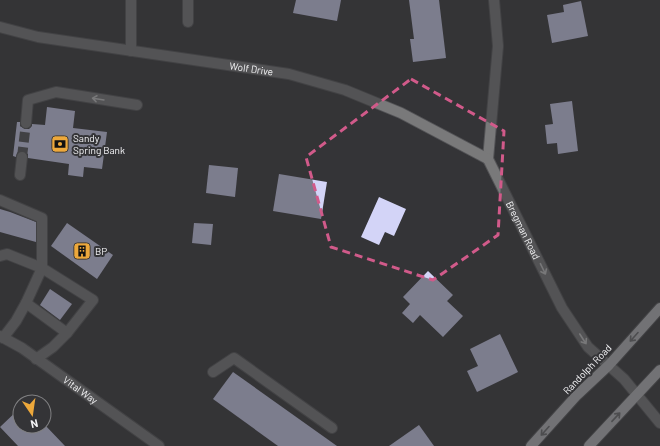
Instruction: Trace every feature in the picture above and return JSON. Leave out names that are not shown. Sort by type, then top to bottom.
[{"type":"main road","name":"Randolph Road","points":[[532,446],[577,395],[609,365],[660,308]]},
{"type":"main road","points":[[589,446],[660,370]]},
{"type":"street","points":[[131,0],[131,51]]},
{"type":"street","points":[[188,0],[188,22]]},
{"type":"street","points":[[488,159],[498,46],[494,0]]},
{"type":"street","name":"Wolf Drive","points":[[0,28],[38,37],[289,74],[345,90],[401,113],[488,159]]},
{"type":"street","points":[[26,123],[28,100],[56,92],[137,106]]},
{"type":"street","points":[[20,175],[22,158]]},
{"type":"street","name":"Bregman Road","points":[[488,159],[562,308],[588,348],[624,379],[660,423]]},
{"type":"street","points":[[0,200],[42,218],[42,268],[26,304],[16,321],[2,337]]},
{"type":"street","points":[[0,256],[7,254],[42,268],[93,300],[67,334],[53,347],[36,358]]},
{"type":"street","points":[[26,304],[67,334]]},
{"type":"street","name":"Vital Way","points":[[2,337],[22,348],[159,446]]},
{"type":"street","points":[[213,372],[234,358],[332,428]]},
{"type":"highlighted area","points":[[411,79],[504,131],[498,235],[433,280],[331,247],[306,157]]},
{"type":"building","points":[[296,0],[341,0],[337,21],[293,13]]},
{"type":"building","points":[[409,0],[439,0],[446,58],[413,62],[410,39],[414,39]]},
{"type":"building","points":[[581,1],[588,36],[552,43],[547,15],[564,12],[563,5]]},
{"type":"building","points":[[572,101],[578,151],[558,154],[557,143],[547,144],[545,125],[553,124],[550,104]]},
{"type":"building","name":"Sandy Spring Bank","points":[[47,107],[75,111],[73,128],[107,132],[102,169],[84,167],[83,177],[68,175],[69,164],[28,158],[28,154],[23,151],[19,151],[16,157],[13,156],[17,122],[20,122],[20,126],[25,129],[29,129],[32,124],[45,125]]},
{"type":"building","points":[[209,165],[238,168],[235,197],[206,193]]},
{"type":"building","points":[[279,174],[327,182],[321,219],[273,211]]},
{"type":"building","points":[[379,197],[406,209],[394,236],[385,232],[379,245],[361,237]]},
{"type":"building","points":[[0,209],[36,222],[36,242],[0,232]]},
{"type":"building","name":"BP","points":[[67,223],[113,255],[97,279],[51,246]]},
{"type":"building","points":[[194,223],[213,224],[211,245],[192,243]]},
{"type":"building","points":[[428,271],[453,295],[447,301],[463,316],[443,337],[420,315],[413,323],[402,313],[410,304],[403,297]]},
{"type":"building","points":[[50,289],[72,304],[60,320],[40,305]]},
{"type":"building","points":[[500,334],[518,372],[477,392],[467,371],[478,366],[470,349]]},
{"type":"building","points":[[233,372],[337,446],[278,446],[213,399]]},
{"type":"building","points":[[12,416],[12,434],[52,434],[52,432],[65,446],[18,446],[0,427]]},
{"type":"building","points":[[419,425],[434,446],[389,446]]},
{"type":"tunnel","points":[[22,157],[26,123]]},
{"type":"place","name":"Sandy Spring Bank","points":[[60,144]]},
{"type":"place","name":"BP","points":[[82,251]]}]
